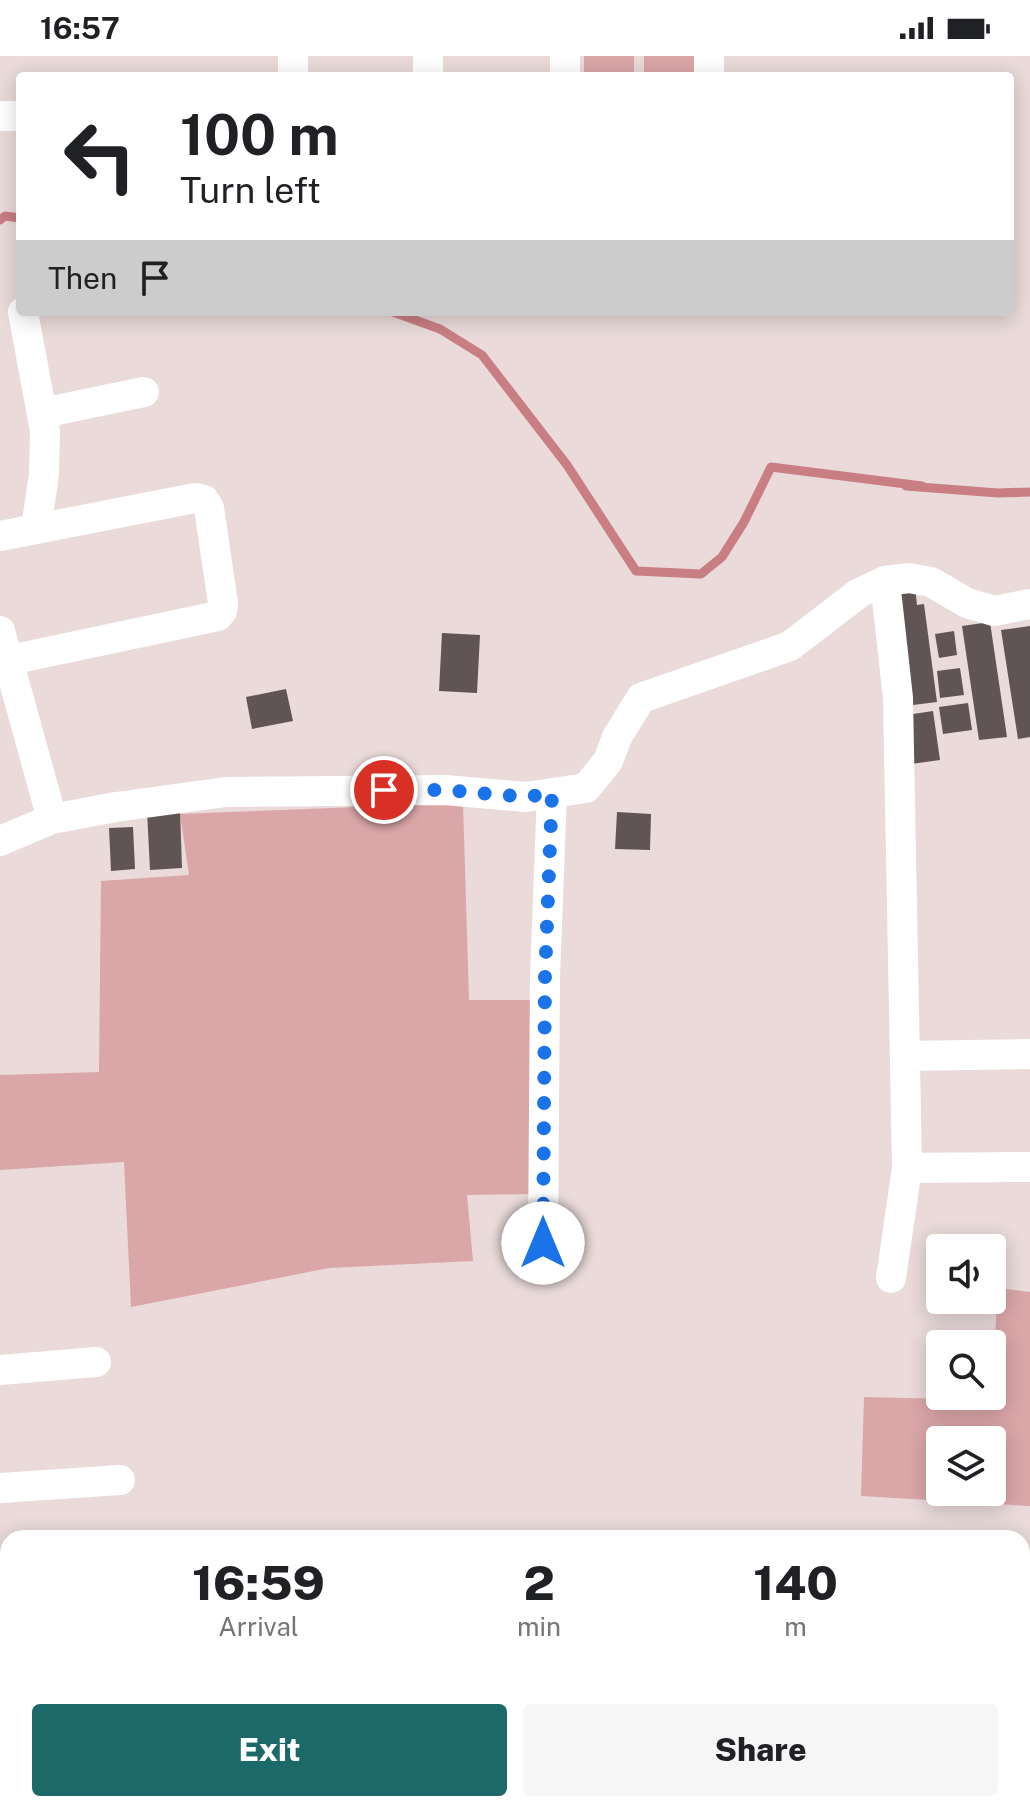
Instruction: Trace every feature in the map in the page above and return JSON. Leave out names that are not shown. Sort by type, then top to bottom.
[{"type":"street","points":[[24,316],[45,431],[44,474],[36,529]]},
{"type":"street","points":[[42,413],[144,392]]},
{"type":"street","points":[[0,536],[195,498],[204,500],[209,508],[222,611],[218,616],[4,661]]},
{"type":"street","points":[[0,841],[52,819],[226,792],[445,790],[526,797],[586,788],[608,761],[617,737],[641,698],[790,646],[859,593],[885,581],[909,578],[931,582],[967,603],[994,611],[1030,604]]},
{"type":"street","points":[[885,581],[898,698],[907,1168],[891,1278]]},
{"type":"street","points":[[0,631],[4,661],[52,819]]},
{"type":"street","points":[[543,1243],[545,977],[552,793]]},
{"type":"street","points":[[905,1056],[1030,1054]]},
{"type":"street","points":[[907,1168],[1030,1167]]},
{"type":"street","points":[[0,1370],[96,1362]]},
{"type":"street","points":[[0,1488],[120,1480]]},
{"type":"shaded area","points":[[584,56],[634,56],[634,72],[584,72]]},
{"type":"shaded area","points":[[644,56],[695,56],[695,72],[644,72]]},
{"type":"shaded area","points":[[463,803],[469,1000],[533,1000],[534,1194],[467,1195],[473,1261],[329,1268],[131,1307],[124,1162],[0,1170],[0,1075],[99,1072],[101,881],[189,875],[180,814]]},
{"type":"shaded area","points":[[1006,1289],[1030,1292],[1030,1506],[1006,1505],[1006,1426],[926,1426],[926,1500],[861,1496],[864,1397],[926,1398],[926,1410],[1006,1410],[1006,1330],[995,1330],[996,1314],[1006,1314]]},
{"type":"building","points":[[915,587],[917,605],[924,604],[937,702],[905,706],[889,590]]},
{"type":"building","points":[[990,622],[1007,737],[979,740],[962,626]]},
{"type":"building","points":[[1030,626],[1030,737],[1018,739],[1001,630]]},
{"type":"building","points":[[954,631],[957,655],[939,658],[935,634]]},
{"type":"building","points":[[442,633],[480,635],[477,693],[439,691]]},
{"type":"building","points":[[960,668],[964,695],[940,698],[937,671]]},
{"type":"building","points":[[286,689],[293,721],[252,729],[246,697]]},
{"type":"building","points":[[968,703],[972,730],[943,734],[939,707]]},
{"type":"building","points":[[933,711],[940,760],[911,764],[900,716]]},
{"type":"building","points":[[180,809],[182,868],[150,870],[147,811]]},
{"type":"building","points":[[617,812],[651,814],[650,850],[615,849]]},
{"type":"building","points":[[133,827],[135,869],[111,871],[109,828]]},
{"type":"waterway","points":[[0,220],[5,216],[16,217]]},
{"type":"waterway","points":[[404,316],[440,329],[482,355],[567,465],[636,571],[701,574],[722,557],[744,522],[771,467],[922,486],[906,486],[998,493],[1030,492]]},
{"type":"route","points":[[384,790],[445,790],[526,797],[552,793],[545,977],[543,1243]]}]
